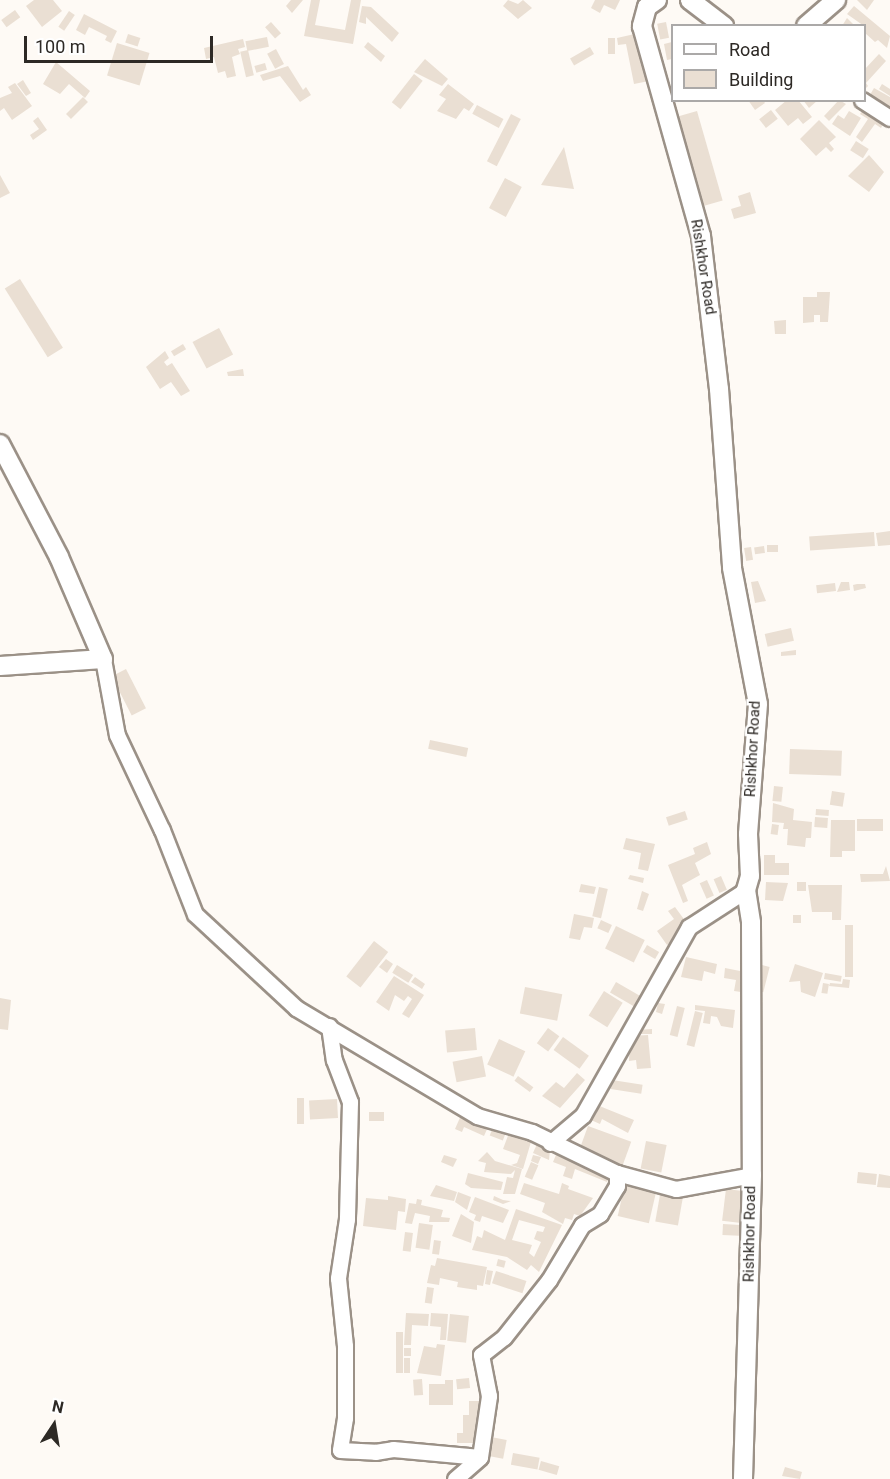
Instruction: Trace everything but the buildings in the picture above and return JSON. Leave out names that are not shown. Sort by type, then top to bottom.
[{"type":"street","name":"Rishkhor Road","points":[[657,0],[646,7],[642,26],[701,236],[719,389],[732,568],[758,704],[748,834],[750,876],[746,890],[751,923],[752,1175],[744,1479]]},
{"type":"street","points":[[690,0],[721,24]]},
{"type":"street","points":[[808,24],[836,0]]},
{"type":"street","points":[[865,102],[890,118]]},
{"type":"street","points":[[0,444],[59,557],[103,659],[117,735],[162,830],[195,914],[296,1008],[467,1111],[532,1132],[550,1143],[617,1173],[676,1189],[752,1175]]},
{"type":"street","points":[[0,666],[103,659]]},
{"type":"street","points":[[550,1143],[583,1115],[689,927],[746,890]]},
{"type":"street","points":[[329,1026],[334,1060],[350,1102],[347,1219],[338,1278],[345,1346],[345,1418],[340,1449],[375,1452],[393,1449],[480,1457]]},
{"type":"street","points":[[455,1479],[480,1457],[489,1396],[481,1355],[504,1337],[549,1280],[582,1225],[600,1214],[617,1186],[617,1173]]}]
